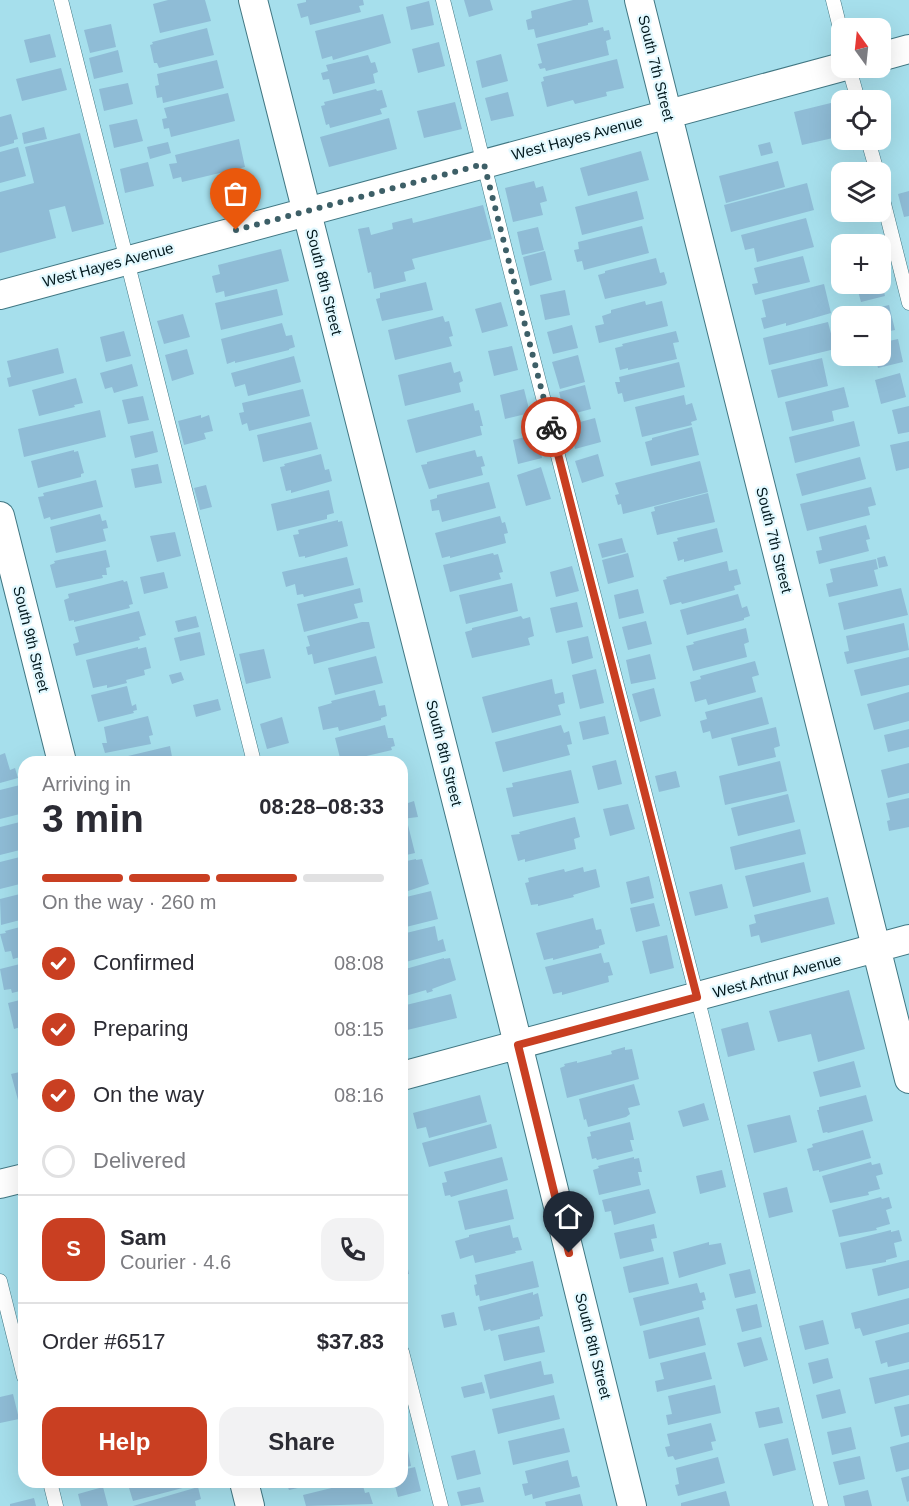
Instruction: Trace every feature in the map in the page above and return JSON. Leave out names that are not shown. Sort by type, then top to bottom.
[{"type":"street","name":"South 8th Street","points":[[253,0],[518,1045],[632,1506]]},
{"type":"street","name":"South 7th Street","points":[[639,0],[909,1079]]},
{"type":"street","points":[[891,54],[909,49]]},
{"type":"street","name":"West Hayes Avenue","points":[[0,295],[831,70]]},
{"type":"street","name":"South 9th Street","points":[[0,516],[60,756]]},
{"type":"street","name":"West Arthur Avenue","points":[[408,1074],[909,939]]},
{"type":"street","points":[[0,1184],[18,1180]]},
{"type":"street","points":[[246,1488],[250,1506]]},
{"type":"lane","points":[[61,0],[252,756]]},
{"type":"lane","points":[[443,0],[697,997],[821,1506]]},
{"type":"lane","points":[[832,0],[837,18]]},
{"type":"lane","points":[[889,222],[909,303]]},
{"type":"lane","points":[[0,1281],[18,1353]]},
{"type":"lane","points":[[408,1376],[441,1506]]},
{"type":"lane","points":[[52,1488],[56,1506]]},
{"type":"building","points":[[168,0],[205,0],[211,21],[160,33],[153,4]]},
{"type":"building","points":[[306,0],[363,0],[364,5],[359,6],[361,12],[310,25],[308,16],[301,18],[297,4],[306,2]]},
{"type":"building","points":[[464,0],[490,0],[493,10],[469,17]]},
{"type":"building","points":[[573,0],[588,0],[593,22],[536,38],[534,29],[528,30],[526,20],[532,18],[531,11]]},
{"type":"building","points":[[429,1],[434,25],[411,30],[406,7]]},
{"type":"building","points":[[383,14],[391,43],[333,60],[332,56],[322,59],[315,31]]},
{"type":"building","points":[[111,24],[116,47],[90,53],[84,30]]},
{"type":"building","points":[[603,27],[604,31],[609,30],[611,39],[606,41],[609,55],[546,71],[545,68],[540,69],[538,64],[542,63],[537,44]]},
{"type":"building","points":[[207,28],[214,55],[159,68],[157,63],[154,63],[150,45],[153,44],[152,42]]},
{"type":"building","points":[[50,34],[56,57],[30,63],[24,40]]},
{"type":"building","points":[[439,42],[445,66],[418,73],[412,49]]},
{"type":"building","points":[[118,50],[123,72],[94,79],[89,58]]},
{"type":"building","points":[[501,54],[508,81],[482,88],[476,61]]},
{"type":"building","points":[[368,55],[371,63],[375,62],[378,72],[373,74],[375,83],[333,94],[329,79],[323,80],[321,73],[328,71],[326,65]]},
{"type":"building","points":[[617,59],[624,88],[606,92],[607,96],[575,104],[573,100],[547,107],[541,82],[544,81],[543,77]]},
{"type":"building","points":[[217,60],[224,88],[163,103],[162,97],[157,98],[155,86],[159,85],[157,74]]},
{"type":"building","points":[[61,68],[67,90],[22,101],[16,79]]},
{"type":"building","points":[[128,83],[133,104],[104,111],[99,89]]},
{"type":"building","points":[[376,89],[377,91],[382,90],[387,107],[380,109],[382,114],[330,128],[329,124],[326,125],[321,106],[325,105],[324,102]]},
{"type":"building","points":[[508,92],[514,116],[491,121],[485,98]]},
{"type":"building","points":[[228,93],[235,121],[171,137],[169,128],[164,129],[162,119],[167,118],[164,108]]},
{"type":"building","points":[[455,102],[462,129],[424,138],[417,111]]},
{"type":"building","points":[[831,103],[831,138],[802,145],[794,112]]},
{"type":"building","points":[[11,114],[18,139],[14,140],[14,143],[0,147],[0,117]]},
{"type":"building","points":[[389,118],[397,149],[329,167],[320,137]]},
{"type":"building","points":[[137,119],[143,141],[114,148],[109,125]]},
{"type":"building","points":[[44,127],[47,139],[24,144],[22,133]]},
{"type":"building","points":[[80,133],[104,224],[72,232],[65,206],[49,210],[56,238],[0,253],[0,192],[34,183],[25,147]]},
{"type":"building","points":[[239,139],[245,167],[182,182],[181,177],[173,179],[169,164],[177,163],[175,155]]},
{"type":"building","points":[[168,142],[171,153],[150,159],[147,147]]},
{"type":"building","points":[[770,142],[773,153],[761,156],[758,145]]},
{"type":"building","points":[[18,147],[26,176],[0,183],[0,152]]},
{"type":"building","points":[[641,151],[649,180],[588,196],[580,168]]},
{"type":"building","points":[[778,161],[785,187],[726,203],[719,176]]},
{"type":"building","points":[[148,162],[154,186],[125,193],[120,169]]},
{"type":"building","points":[[534,181],[536,188],[543,186],[547,201],[540,203],[543,215],[513,222],[505,188]]},
{"type":"building","points":[[807,183],[814,210],[731,232],[724,205]]},
{"type":"building","points":[[637,191],[644,219],[582,235],[575,207]]},
{"type":"building","points":[[909,191],[909,216],[904,217],[898,194]]},
{"type":"building","points":[[483,205],[492,239],[412,259],[415,269],[404,272],[406,281],[374,289],[358,229],[369,227],[371,235],[393,229],[392,223],[412,218],[413,223]]},
{"type":"building","points":[[806,218],[814,247],[757,262],[754,248],[745,250],[741,235]]},
{"type":"building","points":[[642,226],[649,253],[584,270],[582,261],[577,262],[574,250],[579,249],[578,242]]},
{"type":"building","points":[[538,227],[544,250],[522,255],[517,232]]},
{"type":"building","points":[[281,249],[289,281],[225,297],[224,291],[216,293],[212,276],[220,274],[218,265]]},
{"type":"building","points":[[545,251],[552,280],[530,286],[523,257]]},
{"type":"building","points":[[803,256],[810,282],[755,295],[752,284],[758,283],[754,268]]},
{"type":"building","points":[[656,258],[660,273],[664,272],[667,283],[665,285],[605,299],[598,275],[605,271]]},
{"type":"building","points":[[426,282],[433,310],[382,321],[376,299],[380,298],[380,293]]},
{"type":"building","points":[[824,284],[831,313],[786,326],[786,323],[764,329],[761,318],[766,317],[762,300]]},
{"type":"building","points":[[277,289],[283,315],[221,330],[215,303]]},
{"type":"building","points":[[565,290],[570,315],[545,320],[540,295]]},
{"type":"building","points":[[859,294],[884,294],[885,296],[861,302]]},
{"type":"building","points":[[645,301],[646,305],[662,301],[668,326],[599,343],[595,326],[604,324],[602,316],[611,313],[611,310]]},
{"type":"building","points":[[501,302],[508,326],[482,333],[475,309]]},
{"type":"building","points":[[891,313],[895,330],[891,331]]},
{"type":"building","points":[[183,314],[190,337],[164,344],[157,321]]},
{"type":"building","points":[[443,316],[445,322],[449,321],[453,336],[449,337],[452,346],[395,360],[388,330]]},
{"type":"building","points":[[828,322],[831,350],[769,365],[763,338]]},
{"type":"building","points":[[282,323],[286,336],[292,335],[295,347],[227,364],[221,339]]},
{"type":"building","points":[[572,325],[578,348],[553,354],[547,332]]},
{"type":"building","points":[[124,331],[131,356],[106,362],[100,337]]},
{"type":"building","points":[[676,331],[679,342],[673,343],[677,359],[620,370],[615,348],[623,346],[622,344]]},
{"type":"building","points":[[898,339],[903,362],[891,365],[891,341]]},
{"type":"building","points":[[512,346],[518,370],[494,376],[488,351]]},
{"type":"building","points":[[58,348],[64,373],[9,387],[7,378],[11,377],[7,361]]},
{"type":"building","points":[[187,349],[194,374],[172,381],[165,355]]},
{"type":"building","points":[[578,355],[585,382],[560,389],[552,362]]},
{"type":"building","points":[[294,356],[301,382],[248,396],[245,384],[235,387],[231,373]]},
{"type":"building","points":[[822,358],[828,386],[778,398],[771,370]]},
{"type":"building","points":[[451,362],[454,373],[460,371],[463,381],[459,383],[461,392],[405,406],[398,375]]},
{"type":"building","points":[[679,362],[685,387],[624,402],[622,393],[618,394],[615,382],[620,382],[619,377]]},
{"type":"building","points":[[132,364],[138,386],[114,393],[112,387],[105,389],[100,373]]},
{"type":"building","points":[[900,373],[906,397],[881,404],[875,380]]},
{"type":"building","points":[[76,378],[83,403],[39,416],[32,390]]},
{"type":"building","points":[[585,385],[591,409],[565,416],[559,392]]},
{"type":"building","points":[[844,387],[849,407],[832,411],[834,421],[792,431],[785,402]]},
{"type":"building","points":[[303,389],[310,416],[249,431],[247,423],[242,425],[239,413],[244,412],[242,403]]},
{"type":"building","points":[[524,389],[530,413],[505,419],[500,395]]},
{"type":"building","points":[[684,395],[686,405],[692,403],[697,420],[691,422],[692,425],[642,437],[635,407]]},
{"type":"building","points":[[143,396],[149,420],[128,424],[122,400]]},
{"type":"building","points":[[473,403],[475,411],[479,410],[483,426],[480,426],[482,435],[416,453],[407,420]]},
{"type":"building","points":[[909,406],[909,432],[898,434],[892,410]]},
{"type":"building","points":[[100,410],[106,437],[24,457],[18,429]]},
{"type":"building","points":[[201,415],[201,418],[209,415],[213,431],[204,433],[206,439],[184,445],[178,421]]},
{"type":"building","points":[[595,418],[601,442],[575,449],[569,425]]},
{"type":"building","points":[[854,421],[860,446],[795,463],[789,437]]},
{"type":"building","points":[[311,422],[318,449],[263,462],[257,435]]},
{"type":"building","points":[[692,427],[699,455],[651,466],[645,442]]},
{"type":"building","points":[[153,431],[158,452],[135,458],[130,436]]},
{"type":"building","points":[[537,434],[542,458],[518,464],[513,440]]},
{"type":"building","points":[[909,441],[909,468],[896,471],[890,445]]},
{"type":"building","points":[[74,450],[74,452],[78,451],[84,473],[81,477],[38,488],[31,461]]},
{"type":"building","points":[[475,450],[477,457],[482,456],[485,466],[481,467],[483,475],[429,489],[421,465]]},
{"type":"building","points":[[321,454],[325,470],[329,469],[332,481],[291,493],[291,490],[286,491],[280,467]]},
{"type":"building","points":[[598,454],[604,476],[582,483],[575,461]]},
{"type":"building","points":[[860,457],[866,479],[802,496],[796,474]]},
{"type":"building","points":[[700,461],[708,492],[623,514],[621,504],[618,505],[615,495],[619,494],[615,483]]},
{"type":"building","points":[[158,464],[162,483],[135,488],[131,469]]},
{"type":"building","points":[[541,467],[551,499],[526,506],[517,475]]},
{"type":"building","points":[[96,480],[103,507],[51,520],[50,517],[44,519],[38,497],[44,496],[43,493]]},
{"type":"building","points":[[489,482],[496,508],[442,522],[439,510],[432,511],[430,500],[437,498],[437,495]]},
{"type":"building","points":[[206,485],[212,507],[200,510],[194,488]]},
{"type":"building","points":[[871,487],[876,505],[868,507],[870,515],[807,531],[800,504]]},
{"type":"building","points":[[329,490],[334,513],[327,515],[327,519],[277,531],[271,504]]},
{"type":"building","points":[[708,493],[715,522],[657,535],[651,512],[655,511],[654,507]]},
{"type":"building","points":[[100,514],[102,521],[106,520],[108,528],[103,529],[106,541],[56,553],[50,527]]},
{"type":"building","points":[[500,516],[502,523],[505,522],[508,533],[504,534],[506,543],[450,558],[450,556],[442,558],[435,533]]},
{"type":"building","points":[[338,520],[338,522],[342,521],[348,546],[305,558],[305,556],[299,557],[293,535],[299,534],[298,530]]},
{"type":"building","points":[[866,525],[870,539],[866,540],[869,551],[819,564],[816,551],[822,550],[819,537]]},
{"type":"building","points":[[717,528],[723,552],[684,562],[684,559],[678,561],[673,542],[678,541],[677,538]]},
{"type":"building","points":[[175,532],[181,556],[157,562],[150,536]]},
{"type":"building","points":[[622,538],[626,552],[602,558],[598,544]]},
{"type":"building","points":[[106,550],[110,567],[106,568],[107,575],[102,575],[103,578],[56,588],[50,565],[55,563],[54,561]]},
{"type":"building","points":[[493,553],[498,554],[503,572],[499,573],[501,579],[450,592],[443,565]]},
{"type":"building","points":[[628,553],[634,577],[608,584],[602,560]]},
{"type":"building","points":[[885,556],[888,566],[879,568],[877,558]]},
{"type":"building","points":[[347,557],[354,585],[304,597],[303,594],[297,595],[295,584],[286,587],[282,572]]},
{"type":"building","points":[[876,559],[878,569],[874,570],[878,586],[829,597],[826,584],[833,582],[830,569]]},
{"type":"building","points":[[727,561],[729,571],[737,569],[741,584],[734,586],[735,590],[670,605],[663,580],[667,579],[666,577]]},
{"type":"building","points":[[572,566],[579,591],[556,597],[550,572]]},
{"type":"building","points":[[164,572],[168,588],[144,594],[140,577]]},
{"type":"building","points":[[123,580],[127,581],[133,604],[129,605],[130,608],[74,622],[74,620],[69,621],[64,600],[69,598],[68,594]]},
{"type":"building","points":[[512,583],[518,611],[466,624],[459,595]]},
{"type":"building","points":[[360,588],[363,602],[354,604],[358,618],[304,632],[297,604]]},
{"type":"building","points":[[901,588],[908,615],[844,630],[838,603]]},
{"type":"building","points":[[638,589],[644,613],[619,619],[614,595]]},
{"type":"building","points":[[738,594],[742,608],[747,606],[750,616],[744,620],[687,635],[680,610]]},
{"type":"building","points":[[577,602],[583,627],[556,633],[550,608]]},
{"type":"building","points":[[139,611],[146,635],[139,637],[140,640],[76,656],[73,644],[79,642],[75,627]]},
{"type":"building","points":[[196,616],[199,627],[178,632],[175,621]]},
{"type":"building","points":[[521,616],[523,619],[530,617],[534,636],[528,638],[530,645],[472,658],[465,632],[472,628]]},
{"type":"building","points":[[646,621],[652,644],[628,650],[622,627]]},
{"type":"building","points":[[369,622],[375,648],[314,664],[312,654],[308,655],[306,647],[310,646],[307,636]]},
{"type":"building","points":[[904,623],[909,650],[847,664],[844,652],[849,651],[846,636]]},
{"type":"building","points":[[746,628],[749,642],[744,644],[747,657],[693,671],[686,646],[694,644],[693,642]]},
{"type":"building","points":[[200,632],[205,655],[180,661],[174,638]]},
{"type":"building","points":[[588,636],[593,658],[572,664],[567,641]]},
{"type":"building","points":[[138,647],[138,649],[146,647],[151,668],[144,670],[145,675],[107,688],[107,685],[93,688],[86,660]]},
{"type":"building","points":[[264,649],[271,678],[246,684],[239,654]]},
{"type":"building","points":[[650,654],[656,679],[631,684],[626,660]]},
{"type":"building","points":[[376,656],[383,683],[335,695],[328,668]]},
{"type":"building","points":[[909,657],[909,685],[861,696],[854,670]]},
{"type":"building","points":[[755,661],[759,675],[752,677],[756,692],[708,705],[706,699],[695,702],[690,682],[701,679],[700,676]]},
{"type":"building","points":[[596,669],[604,703],[580,709],[572,675]]},
{"type":"building","points":[[181,672],[184,680],[172,684],[169,675]]},
{"type":"building","points":[[552,679],[555,694],[563,692],[565,703],[558,705],[561,715],[492,733],[482,697]]},
{"type":"building","points":[[127,686],[132,706],[136,704],[137,710],[133,711],[134,713],[98,722],[91,695]]},
{"type":"building","points":[[654,688],[661,716],[640,722],[632,694]]},
{"type":"building","points":[[375,690],[379,706],[385,705],[387,716],[381,720],[339,731],[338,727],[323,730],[318,707],[332,703],[331,701]]},
{"type":"building","points":[[909,692],[909,721],[874,730],[867,704]]},
{"type":"building","points":[[762,697],[769,724],[712,739],[710,731],[703,733],[700,721],[707,719],[705,712]]},
{"type":"building","points":[[218,699],[221,710],[196,717],[193,705]]},
{"type":"building","points":[[148,716],[153,735],[149,736],[151,744],[105,753],[102,743],[107,743],[104,727]]},
{"type":"building","points":[[605,716],[609,734],[583,740],[579,722]]},
{"type":"building","points":[[282,717],[289,743],[267,749],[260,724]]},
{"type":"building","points":[[385,725],[388,738],[393,738],[395,746],[391,747],[392,750],[366,756],[340,756],[335,738]]},
{"type":"building","points":[[561,725],[564,733],[569,731],[572,744],[567,745],[570,755],[503,772],[495,742]]},
{"type":"building","points":[[776,727],[780,746],[774,748],[776,757],[738,766],[731,738]]},
{"type":"building","points":[[909,729],[909,747],[888,752],[884,735]]},
{"type":"building","points":[[170,746],[172,756],[128,756]]},
{"type":"building","points":[[5,753],[10,770],[15,768],[18,778],[0,783],[0,755]]},
{"type":"building","points":[[616,760],[622,784],[598,790],[592,766]]},
{"type":"building","points":[[780,761],[787,791],[725,805],[719,776]]},
{"type":"building","points":[[909,763],[909,793],[888,798],[881,770]]},
{"type":"building","points":[[571,770],[579,803],[513,817],[506,788],[513,787],[512,783]]},
{"type":"building","points":[[676,771],[680,787],[659,792],[655,776]]},
{"type":"building","points":[[18,786],[18,814],[0,819],[0,790]]},
{"type":"building","points":[[788,794],[795,822],[738,836],[731,808]]},
{"type":"building","points":[[909,798],[909,827],[889,831],[887,821],[890,820],[886,803]]},
{"type":"building","points":[[414,801],[418,817],[408,818],[408,803]]},
{"type":"building","points":[[628,804],[635,829],[610,836],[603,809]]},
{"type":"building","points":[[575,817],[580,837],[574,839],[576,849],[525,862],[525,859],[518,861],[511,835]]},
{"type":"building","points":[[18,822],[18,850],[0,855],[0,827]]},
{"type":"building","points":[[408,825],[415,853],[408,855]]},
{"type":"building","points":[[800,829],[806,854],[735,870],[730,847]]},
{"type":"building","points":[[18,858],[18,884],[0,889],[0,862]]},
{"type":"building","points":[[422,859],[429,884],[408,891],[408,861]]},
{"type":"building","points":[[804,862],[811,892],[753,907],[745,876]]},
{"type":"building","points":[[583,867],[584,872],[596,869],[600,887],[573,895],[574,897],[538,906],[538,904],[531,905],[525,883],[529,882],[528,878]]},
{"type":"building","points":[[649,876],[654,898],[631,904],[626,882]]},
{"type":"building","points":[[722,884],[728,908],[695,916],[689,892]]},
{"type":"building","points":[[431,891],[438,919],[408,926],[408,897]]},
{"type":"building","points":[[18,894],[18,921],[1,925],[0,899]]},
{"type":"building","points":[[828,897],[835,924],[761,943],[759,935],[751,937],[749,925],[756,923],[754,915]]},
{"type":"building","points":[[654,903],[660,926],[636,932],[630,908]]},
{"type":"building","points":[[593,918],[596,930],[601,929],[605,944],[599,948],[553,960],[553,958],[544,960],[536,933]]},
{"type":"building","points":[[435,926],[438,941],[443,939],[446,951],[408,961],[408,933]]},
{"type":"building","points":[[18,928],[18,958],[13,959],[11,951],[5,952],[0,934],[6,933],[5,931]]},
{"type":"building","points":[[667,935],[674,968],[650,974],[642,941]]},
{"type":"building","points":[[601,953],[604,963],[609,962],[613,975],[608,976],[609,982],[562,995],[562,992],[553,994],[545,967]]},
{"type":"building","points":[[450,958],[456,980],[427,993],[426,990],[408,995],[408,968]]},
{"type":"building","points":[[18,964],[18,992],[12,993],[11,989],[4,990],[0,969]]},
{"type":"building","points":[[849,990],[865,1049],[818,1062],[811,1034],[778,1042],[769,1011]]},
{"type":"building","points":[[451,994],[457,1018],[408,1030],[408,1005]]},
{"type":"building","points":[[18,1000],[18,1028],[14,1029],[8,1003]]},
{"type":"building","points":[[748,1022],[755,1050],[728,1057],[721,1029]]},
{"type":"building","points":[[625,1047],[625,1050],[632,1049],[639,1079],[567,1098],[560,1068],[565,1066],[564,1064],[612,1054],[611,1051]]},
{"type":"building","points":[[854,1061],[861,1087],[820,1097],[813,1072]]},
{"type":"building","points":[[18,1072],[18,1100],[11,1074]]},
{"type":"building","points":[[634,1084],[640,1105],[628,1108],[630,1114],[626,1117],[588,1127],[579,1099]]},
{"type":"building","points":[[480,1095],[487,1122],[429,1138],[426,1127],[417,1129],[413,1113]]},
{"type":"building","points":[[866,1095],[873,1121],[823,1133],[817,1110],[819,1107]]},
{"type":"building","points":[[704,1103],[709,1120],[683,1127],[678,1111]]},
{"type":"building","points":[[790,1115],[797,1142],[754,1153],[747,1125]]},
{"type":"building","points":[[630,1122],[634,1140],[630,1140],[633,1151],[597,1160],[592,1159],[587,1137],[591,1136],[590,1132]]},
{"type":"building","points":[[491,1124],[497,1148],[429,1167],[422,1143]]},
{"type":"building","points":[[863,1130],[871,1158],[819,1172],[819,1170],[813,1171],[807,1149],[813,1147],[812,1144]]},
{"type":"building","points":[[502,1157],[508,1180],[451,1197],[450,1195],[445,1196],[442,1183],[447,1182],[444,1172]]},
{"type":"building","points":[[634,1157],[634,1159],[639,1158],[642,1172],[638,1172],[641,1185],[599,1195],[593,1170],[599,1168],[598,1166]]},
{"type":"building","points":[[871,1162],[872,1165],[880,1163],[883,1174],[876,1176],[880,1189],[868,1192],[869,1195],[830,1203],[822,1176]]},
{"type":"building","points":[[722,1170],[726,1187],[700,1194],[696,1176]]},
{"type":"building","points":[[787,1187],[793,1212],[769,1218],[763,1193]]},
{"type":"building","points":[[507,1189],[514,1219],[465,1230],[458,1201]]},
{"type":"building","points":[[649,1189],[656,1213],[614,1225],[611,1211],[605,1212],[602,1200]]},
{"type":"building","points":[[881,1197],[882,1199],[889,1197],[892,1208],[886,1210],[890,1224],[876,1228],[877,1230],[839,1237],[832,1210]]},
{"type":"building","points":[[654,1224],[657,1238],[651,1239],[654,1251],[620,1259],[614,1233]]},
{"type":"building","points":[[510,1225],[513,1238],[518,1237],[522,1250],[475,1263],[473,1255],[460,1259],[455,1241],[469,1237],[469,1235]]},
{"type":"building","points":[[891,1230],[891,1232],[899,1230],[902,1241],[894,1243],[897,1257],[886,1260],[886,1262],[846,1269],[840,1243]]},
{"type":"building","points":[[709,1242],[709,1245],[721,1243],[726,1264],[679,1278],[673,1252]]},
{"type":"building","points":[[663,1257],[669,1284],[629,1293],[623,1267]]},
{"type":"building","points":[[909,1260],[909,1288],[878,1296],[872,1269]]},
{"type":"building","points":[[533,1261],[539,1287],[480,1301],[479,1295],[476,1296],[475,1275]]},
{"type":"building","points":[[750,1269],[756,1293],[735,1298],[729,1274]]},
{"type":"building","points":[[697,1283],[700,1293],[704,1292],[706,1300],[702,1301],[704,1309],[640,1326],[633,1298]]},
{"type":"building","points":[[533,1292],[533,1295],[538,1293],[543,1316],[540,1319],[484,1331],[478,1307]]},
{"type":"building","points":[[909,1298],[909,1324],[863,1336],[860,1328],[855,1329],[851,1313]]},
{"type":"building","points":[[757,1304],[762,1327],[742,1332],[736,1309]]},
{"type":"building","points":[[454,1312],[457,1325],[444,1328],[441,1315]]},
{"type":"building","points":[[699,1317],[706,1345],[649,1359],[643,1331]]},
{"type":"building","points":[[823,1320],[829,1344],[805,1350],[799,1326]]},
{"type":"building","points":[[539,1326],[545,1352],[504,1361],[498,1335]]},
{"type":"building","points":[[909,1332],[909,1362],[888,1367],[887,1362],[881,1364],[875,1341]]},
{"type":"building","points":[[761,1337],[768,1360],[744,1367],[737,1343]]},
{"type":"building","points":[[705,1352],[712,1379],[657,1392],[655,1381],[664,1379],[660,1363]]},
{"type":"building","points":[[828,1358],[833,1378],[813,1384],[808,1363]]},
{"type":"building","points":[[541,1361],[544,1375],[552,1374],[554,1383],[490,1399],[484,1375]]},
{"type":"building","points":[[909,1369],[909,1395],[875,1404],[869,1378]]},
{"type":"building","points":[[482,1382],[485,1393],[464,1398],[461,1387]]},
{"type":"building","points":[[715,1385],[721,1413],[668,1425],[666,1415],[672,1414],[668,1396]]},
{"type":"building","points":[[840,1389],[846,1413],[822,1419],[816,1395]]},
{"type":"building","points":[[13,1394],[18,1419],[0,1423],[0,1397]]},
{"type":"building","points":[[554,1395],[560,1419],[498,1434],[492,1409]]},
{"type":"building","points":[[909,1404],[909,1435],[901,1437],[894,1407]]},
{"type":"building","points":[[779,1407],[783,1423],[759,1428],[755,1412]]},
{"type":"building","points":[[711,1423],[716,1441],[711,1442],[713,1450],[675,1460],[673,1456],[668,1457],[665,1447],[670,1446],[667,1434]]},
{"type":"building","points":[[851,1427],[856,1449],[832,1455],[827,1432]]},
{"type":"building","points":[[564,1428],[570,1452],[513,1465],[508,1441]]},
{"type":"building","points":[[788,1438],[796,1470],[773,1476],[764,1444]]},
{"type":"building","points":[[909,1442],[909,1469],[896,1472],[890,1447]]},
{"type":"building","points":[[475,1450],[481,1474],[457,1480],[451,1456]]},
{"type":"building","points":[[408,1451],[411,1466],[408,1467]]},
{"type":"building","points":[[860,1456],[865,1479],[839,1485],[833,1462]]},
{"type":"building","points":[[718,1457],[725,1483],[678,1496],[675,1485],[679,1484],[676,1468]]},
{"type":"building","points":[[568,1460],[572,1477],[577,1476],[580,1487],[533,1499],[532,1494],[525,1496],[522,1484],[528,1483],[525,1471]]},
{"type":"building","points":[[415,1467],[421,1491],[398,1497],[396,1488],[408,1488],[408,1469]]},
{"type":"building","points":[[909,1476],[909,1501],[907,1502],[901,1478]]},
{"type":"building","points":[[480,1487],[484,1502],[461,1506],[457,1492]]},
{"type":"building","points":[[103,1488],[108,1506],[81,1506],[78,1494]]},
{"type":"building","points":[[129,1488],[183,1488],[133,1501]]},
{"type":"building","points":[[195,1488],[198,1488],[201,1499],[195,1501],[196,1506],[133,1506]]},
{"type":"building","points":[[332,1488],[364,1488],[365,1493],[369,1492],[373,1504],[306,1506],[303,1495]]},
{"type":"building","points":[[868,1490],[872,1506],[845,1506],[843,1496]]},
{"type":"building","points":[[726,1491],[730,1506],[681,1506],[681,1503]]},
{"type":"building","points":[[580,1494],[583,1506],[546,1506],[545,1502]]},
{"type":"building","points":[[34,1498],[36,1506],[10,1506],[10,1504]]},
{"type":"way so far","points":[[236,230],[484,164],[551,427]]},
{"type":"route","points":[[551,427],[697,997],[518,1045],[569,1253]]}]
